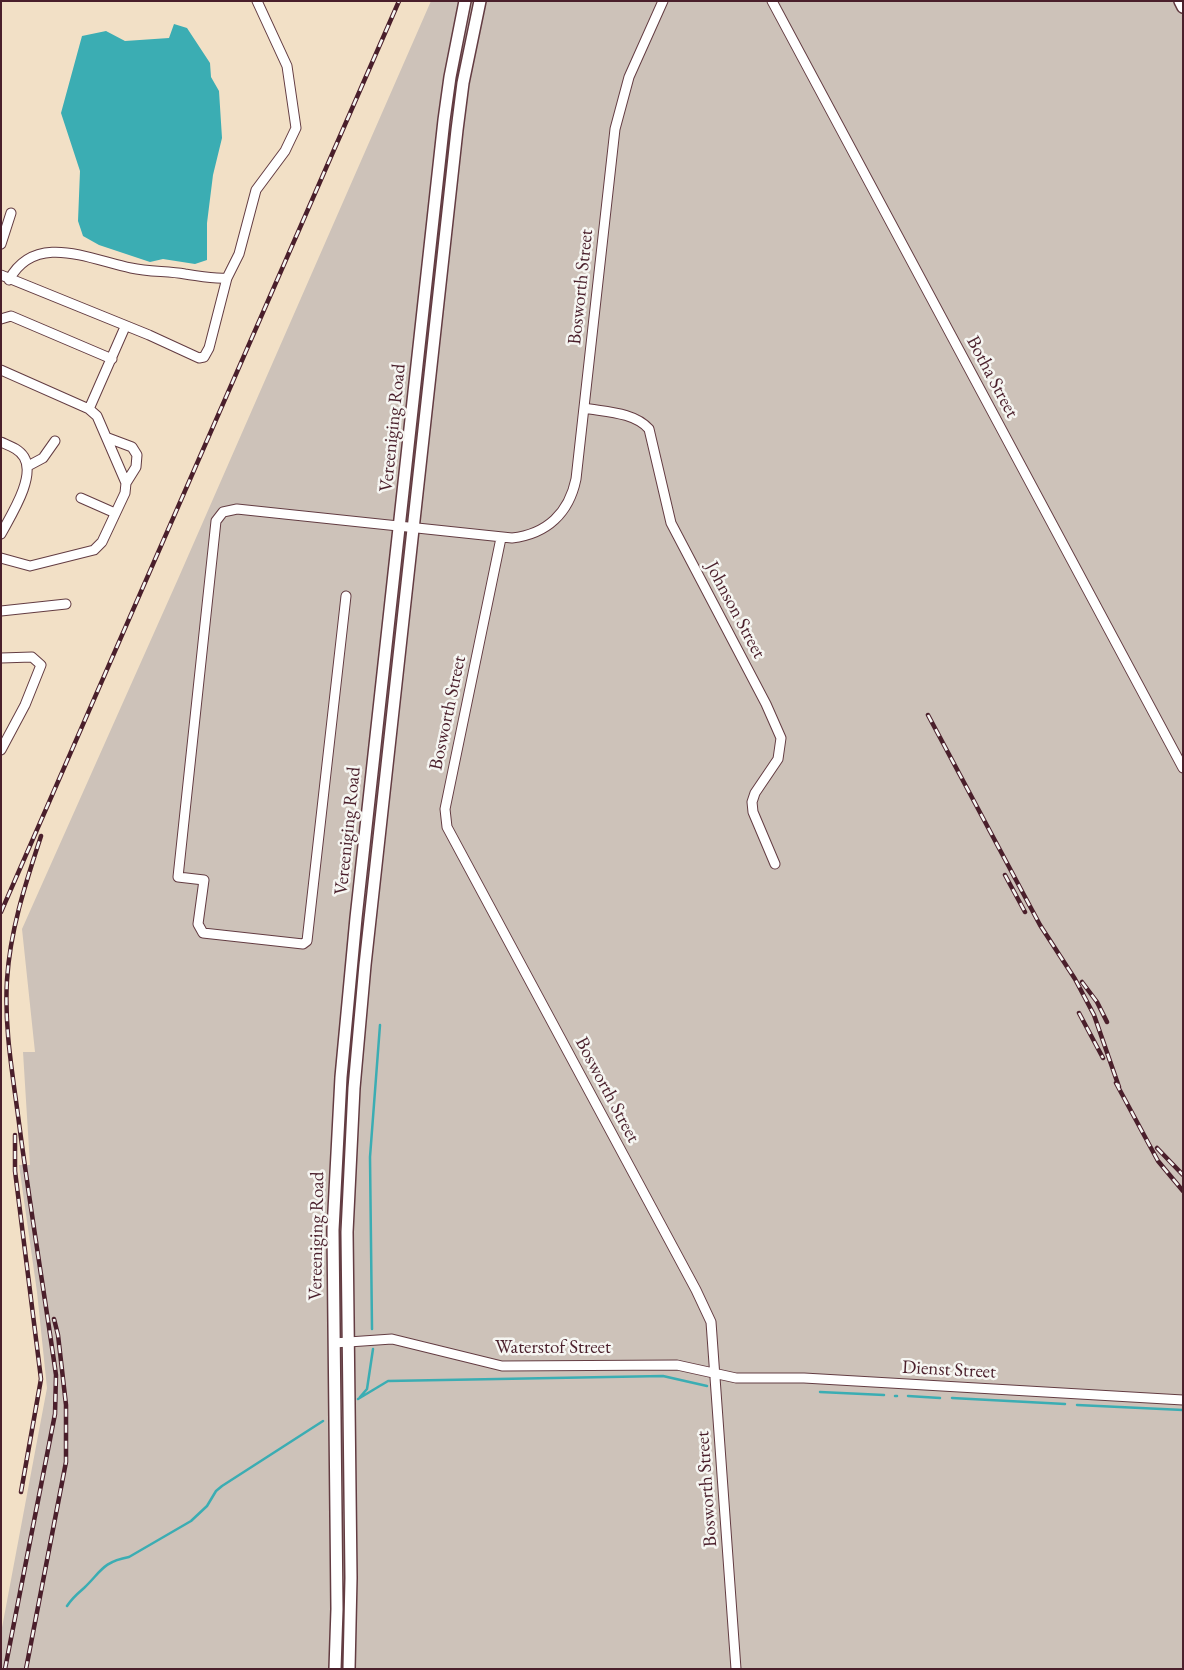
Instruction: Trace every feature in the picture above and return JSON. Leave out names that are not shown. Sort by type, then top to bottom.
[{"type":"main road","name":"Vereeniging Road","points":[[335,1669],[338,1609],[333,1230],[341,1077],[399,527],[447,98],[465,1]]},
{"type":"main road","name":"Vereeniging Road","points":[[349,1669],[351,1628],[348,1232],[354,1088],[457,130],[463,83],[480,1]]},
{"type":"main road","points":[[1180,1],[1183,7]]},
{"type":"street","points":[[227,278],[206,278],[146,271],[74,253],[58,251],[34,256],[22,262],[5,277],[161,340],[192,357],[204,358],[215,332],[227,278],[239,254],[256,190],[285,151],[296,128],[287,66],[257,1]]},
{"type":"street","name":"Bosworth Street","points":[[346,596],[308,941],[303,944],[203,933],[198,924],[204,880],[178,877],[216,521],[223,512],[237,509],[500,538],[528,536],[559,517],[570,500],[576,479],[614,129],[629,77],[663,1]]},
{"type":"street","name":"Botha Street","points":[[772,1],[1183,768]]},
{"type":"street","points":[[1,244],[11,213]]},
{"type":"street","points":[[1,319],[12,316],[112,360]]},
{"type":"street","points":[[89,409],[126,327]]},
{"type":"street","points":[[1,370],[89,409],[101,421],[126,483]]},
{"type":"street","name":"Johnson Street","points":[[584,408],[632,417],[649,429],[671,523],[766,704],[781,738],[778,759],[755,792],[752,802],[758,827],[776,864]]},
{"type":"street","points":[[1,558],[30,566],[86,553],[94,550],[102,542],[125,493],[126,483],[136,467],[137,455],[132,447],[108,438]]},
{"type":"street","points":[[28,466],[43,458],[55,441]]},
{"type":"street","points":[[1,442],[17,449],[24,456],[28,466],[28,478],[1,534]]},
{"type":"street","points":[[81,498],[115,513]]},
{"type":"street","name":"Bosworth Street","points":[[500,538],[445,809],[447,827],[696,1290],[711,1322],[736,1669]]},
{"type":"street","points":[[1,611],[66,604]]},
{"type":"street","points":[[1,658],[32,658],[40,662],[41,668],[1,750]]},
{"type":"street","name":"Waterstof Street","points":[[334,1343],[392,1339],[502,1366],[677,1365],[714,1374]]},
{"type":"street","name":"Dienst Street","points":[[714,1374],[736,1378],[804,1378],[1183,1400]]},
{"type":"shaded area","points":[[431,1],[1183,1],[1183,1669],[1,1669],[1,1633],[47,1388],[37,1292],[19,1165],[30,1165],[23,1052],[35,1052],[22,929],[178,579]]},
{"type":"water","points":[[174,24],[187,28],[210,63],[211,77],[219,91],[222,138],[213,175],[207,223],[207,260],[195,264],[163,259],[150,262],[99,245],[83,236],[78,221],[80,171],[61,113],[82,36],[106,31],[125,41],[169,38]]},
{"type":"waterway","points":[[372,1329],[370,1157],[380,1025]]},
{"type":"waterway","points":[[360,1397],[367,1389],[373,1349]]},
{"type":"waterway","points":[[358,1399],[388,1381],[663,1376],[707,1386]]},
{"type":"waterway","points":[[820,1392],[884,1395]]},
{"type":"waterway","points":[[908,1396],[940,1398]]},
{"type":"waterway","points":[[952,1398],[1065,1404]]},
{"type":"waterway","points":[[1077,1405],[1183,1410]]},
{"type":"waterway","points":[[67,1606],[107,1565],[129,1557],[191,1521],[207,1506],[216,1491],[222,1486],[323,1421]]},
{"type":"railway","points":[[1,912],[399,1]]},
{"type":"railway","points":[[928,715],[1040,925],[1075,979],[1094,1015],[1119,1087]]},
{"type":"railway","points":[[5,1669],[55,1414],[56,1375],[23,1154],[10,1052],[6,998],[11,943],[24,889],[41,836]]},
{"type":"railway","points":[[1005,875],[1025,912]]},
{"type":"railway","points":[[1082,982],[1097,1002],[1107,1022]]},
{"type":"railway","points":[[1079,1013],[1103,1058]]},
{"type":"railway","points":[[1116,1083],[1158,1161],[1183,1191]]},
{"type":"railway","points":[[15,1135],[15,1171],[41,1379],[21,1492]]},
{"type":"railway","points":[[1157,1148],[1183,1175]]},
{"type":"railway","points":[[26,1669],[66,1462],[66,1405],[58,1335],[54,1319]]}]
